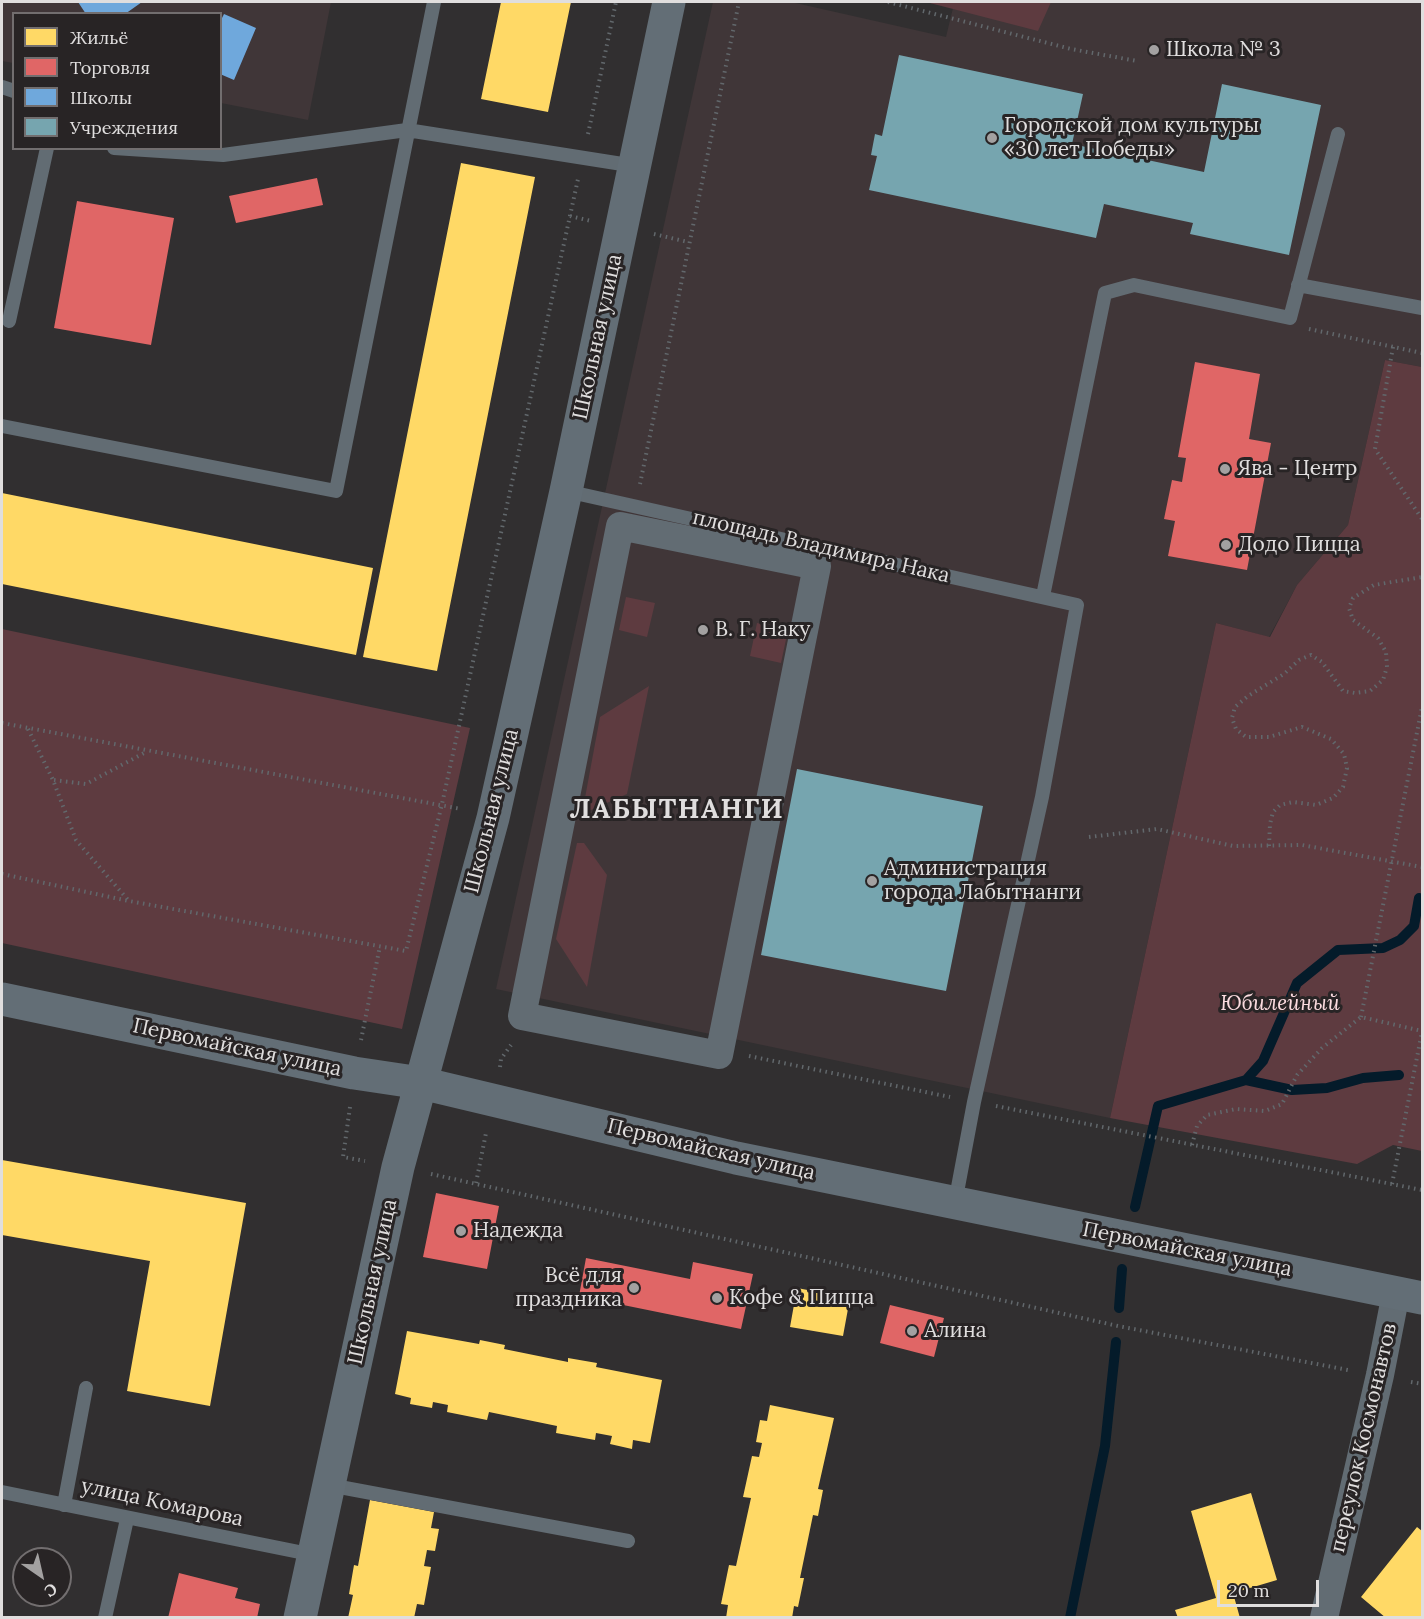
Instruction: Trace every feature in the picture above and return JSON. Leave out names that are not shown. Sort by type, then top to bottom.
[{"type":"street","name":"Школьная улица","points":[[300,1617],[398,1167],[493,818],[566,491],[669,2]]},
{"type":"street","name":"площадь Владимира Нака","points":[[620,526],[817,566],[719,1055],[522,1016],[620,526]]},
{"type":"street","name":"Первомайская улица","points":[[2,999],[343,1070],[421,1083],[736,1158],[1409,1295]]},
{"type":"street","name":"переулок Космонавтов","points":[[1324,1617],[1380,1376],[1409,1295]]},
{"type":"lane","points":[[2,426],[336,491],[434,2]]},
{"type":"lane","points":[[145,150],[223,155],[407,130],[635,166]]},
{"type":"lane","points":[[1043,596],[1105,293],[1134,285],[1290,318],[1338,134]]},
{"type":"lane","points":[[9,321],[47,150]]},
{"type":"lane","points":[[1298,285],[1422,308]]},
{"type":"lane","name":"площадь Владимира Нака","points":[[566,491],[1077,605],[1042,797],[974,1102],[955,1203]]},
{"type":"lane","points":[[64,1505],[86,1388]]},
{"type":"lane","points":[[330,1485],[628,1540]]},
{"type":"lane","name":"улица Комарова","points":[[2,1492],[314,1555]]},
{"type":"lane","points":[[105,1617],[127,1519]]},
{"type":"path","points":[[2,874],[129,901],[406,951],[442,804],[616,2]]},
{"type":"path","points":[[888,2],[1071,49],[1137,61]]},
{"type":"path","points":[[1290,318],[1310,330],[1422,353]]},
{"type":"path","points":[[1393,347],[1376,449],[1422,519]]},
{"type":"path","points":[[1269,846],[1273,812],[1280,805],[1293,802],[1316,805],[1333,798],[1343,787],[1347,768],[1344,754],[1331,739],[1302,727],[1269,736],[1245,737],[1236,729],[1232,718],[1235,707],[1248,696],[1284,674],[1299,660],[1311,655],[1322,662],[1343,691],[1355,693],[1370,691],[1383,680],[1387,667],[1386,652],[1377,638],[1353,620],[1349,608],[1353,598],[1374,585],[1422,577]]},
{"type":"path","points":[[1192,1145],[1197,1126],[1207,1115],[1236,1109],[1265,1111],[1282,1104],[1297,1075],[1322,1048],[1360,1017],[1420,728],[1422,706]]},
{"type":"path","points":[[2,723],[147,752],[442,804]]},
{"type":"path","points":[[28,728],[54,780],[76,840],[129,901]]},
{"type":"path","points":[[54,780],[86,784],[147,752]]},
{"type":"path","points":[[1089,837],[1157,830],[1233,846],[1302,845],[1422,867]]},
{"type":"path","points":[[1360,1017],[1422,1032],[1392,1184]]},
{"type":"path","points":[[773,1061],[847,1076]]},
{"type":"path","points":[[1120,1131],[1422,1190]]},
{"type":"path","points":[[398,1167],[1118,1326],[1422,1384]]},
{"type":"shaded area","points":[[2,2],[331,2],[308,120],[222,103],[222,12],[12,12],[12,63],[2,61]]},
{"type":"shaded area","points":[[713,2],[791,2],[946,37],[953,8],[926,2],[1422,2],[1422,367],[1385,360],[1348,525],[1297,585],[1269,637],[1216,623],[1110,1118],[496,989]]},
{"type":"green space","points":[[926,2],[1051,2],[1038,31]]},
{"type":"green space","name":"Юбилейный","points":[[1385,360],[1422,367],[1422,1151],[1393,1145],[1357,1164],[1110,1118],[1216,623],[1270,637],[1297,585],[1348,525]]},
{"type":"green space","points":[[626,597],[655,603],[647,637],[619,630]]},
{"type":"green space","points":[[757,623],[788,630],[781,663],[750,656]]},
{"type":"green space","points":[[2,629],[470,728],[402,1029],[2,943]]},
{"type":"green space","points":[[649,686],[627,794],[582,814],[600,717]]},
{"type":"green space","points":[[577,843],[584,843],[607,875],[587,987],[556,939]]},
{"type":"building: Жильё","points":[[501,2],[571,2],[548,112],[481,99]]},
{"type":"building: Жильё","points":[[461,163],[535,177],[437,671],[363,657]]},
{"type":"building: Жильё","points":[[2,493],[373,568],[356,655],[2,584]]},
{"type":"building: Жильё","points":[[2,1160],[246,1203],[210,1406],[127,1391],[150,1261],[2,1235]]},
{"type":"building: Жильё","points":[[797,1288],[850,1298],[843,1336],[790,1327]]},
{"type":"building: Жильё","points":[[407,1331],[479,1344],[480,1340],[505,1345],[504,1349],[568,1362],[568,1358],[597,1363],[596,1367],[662,1380],[650,1443],[633,1440],[632,1449],[610,1444],[612,1436],[596,1433],[595,1440],[556,1433],[557,1426],[489,1412],[487,1420],[447,1412],[448,1405],[433,1402],[432,1408],[410,1404],[411,1398],[395,1394]]},
{"type":"building: Жильё","points":[[770,1405],[834,1418],[818,1489],[823,1490],[818,1516],[813,1515],[800,1578],[804,1578],[798,1607],[794,1606],[792,1618],[726,1618],[728,1605],[721,1604],[729,1565],[736,1566],[751,1498],[743,1497],[752,1456],[759,1457],[762,1443],[756,1442],[760,1420],[767,1421]]},
{"type":"building: Жильё","points":[[1251,1493],[1277,1580],[1233,1593],[1240,1618],[1178,1618],[1175,1610],[1216,1598],[1191,1511]]},
{"type":"building: Жильё","points":[[370,1500],[434,1512],[431,1528],[439,1529],[435,1551],[427,1550],[424,1566],[431,1567],[424,1605],[417,1604],[414,1618],[348,1618],[353,1595],[349,1594],[354,1565],[358,1566]]},
{"type":"building: Жильё","points":[[1417,1527],[1422,1531],[1422,1618],[1386,1618],[1361,1597]]},
{"type":"building: Торговля","points":[[317,178],[323,205],[236,223],[229,196]]},
{"type":"building: Торговля","points":[[77,201],[174,218],[151,345],[54,328]]},
{"type":"building: Торговля","name":"Ява - Центр","points":[[1195,362],[1260,374],[1249,439],[1271,443],[1247,570],[1168,556],[1175,521],[1164,519],[1172,480],[1182,482],[1186,458],[1178,457]]},
{"type":"building: Торговля","name":"Надежда","points":[[436,1193],[499,1206],[487,1269],[423,1257]]},
{"type":"building: Торговля","points":[[586,1258],[690,1279],[693,1262],[753,1274],[741,1329],[579,1296]]},
{"type":"building: Торговля","name":"Алина","points":[[890,1305],[944,1318],[934,1357],[880,1343]]},
{"type":"building: Торговля","points":[[179,1573],[238,1588],[235,1598],[260,1604],[257,1618],[168,1618]]},
{"type":"building: Школы","points":[[78,2],[142,2],[128,12],[85,12]]},
{"type":"building: Школы","points":[[224,14],[256,28],[234,80],[222,75],[222,18]]},
{"type":"building: Учреждения","points":[[899,55],[1083,94],[1072,144],[1204,172],[1222,84],[1321,105],[1289,255],[1190,234],[1193,223],[1104,204],[1096,238],[869,190],[877,156],[871,155],[875,134],[882,136]]},
{"type":"building: Учреждения","name":"Администрация города Лабытнанги","points":[[797,769],[983,806],[946,991],[761,955]]},
{"type":"waterway","points":[[1246,1080],[1263,1061],[1297,983],[1338,950],[1383,948],[1400,940],[1414,926],[1419,898]]},
{"type":"waterway","points":[[1135,1207],[1158,1106],[1246,1080],[1292,1090],[1327,1088],[1363,1078],[1399,1075]]},
{"type":"waterway","points":[[1119,1308],[1122,1269]]},
{"type":"waterway","points":[[1070,1618],[1105,1446],[1116,1342]]},
{"type":"place","name":"Школа № 3","points":[[1154,50]]},
{"type":"place","name":"Городской дом культуры «30 лет Победы»","points":[[992,138]]},
{"type":"place","name":"Ява - Центр","points":[[1225,469]]},
{"type":"place","name":"Додо Пицца","points":[[1226,545]]},
{"type":"place","name":"В. Г. Наку","points":[[703,630]]},
{"type":"place","name":"Администрация города Лабытнанги","points":[[872,881]]},
{"type":"place","name":"Надежда","points":[[461,1231]]},
{"type":"place","name":"Всё для праздника","points":[[634,1288]]},
{"type":"place","name":"Кофе & Пицца","points":[[717,1298]]},
{"type":"place","name":"Алина","points":[[912,1331]]},
{"type":"district","name":"ЛАБЫТНАНГИ","points":[[677,810]]}]
